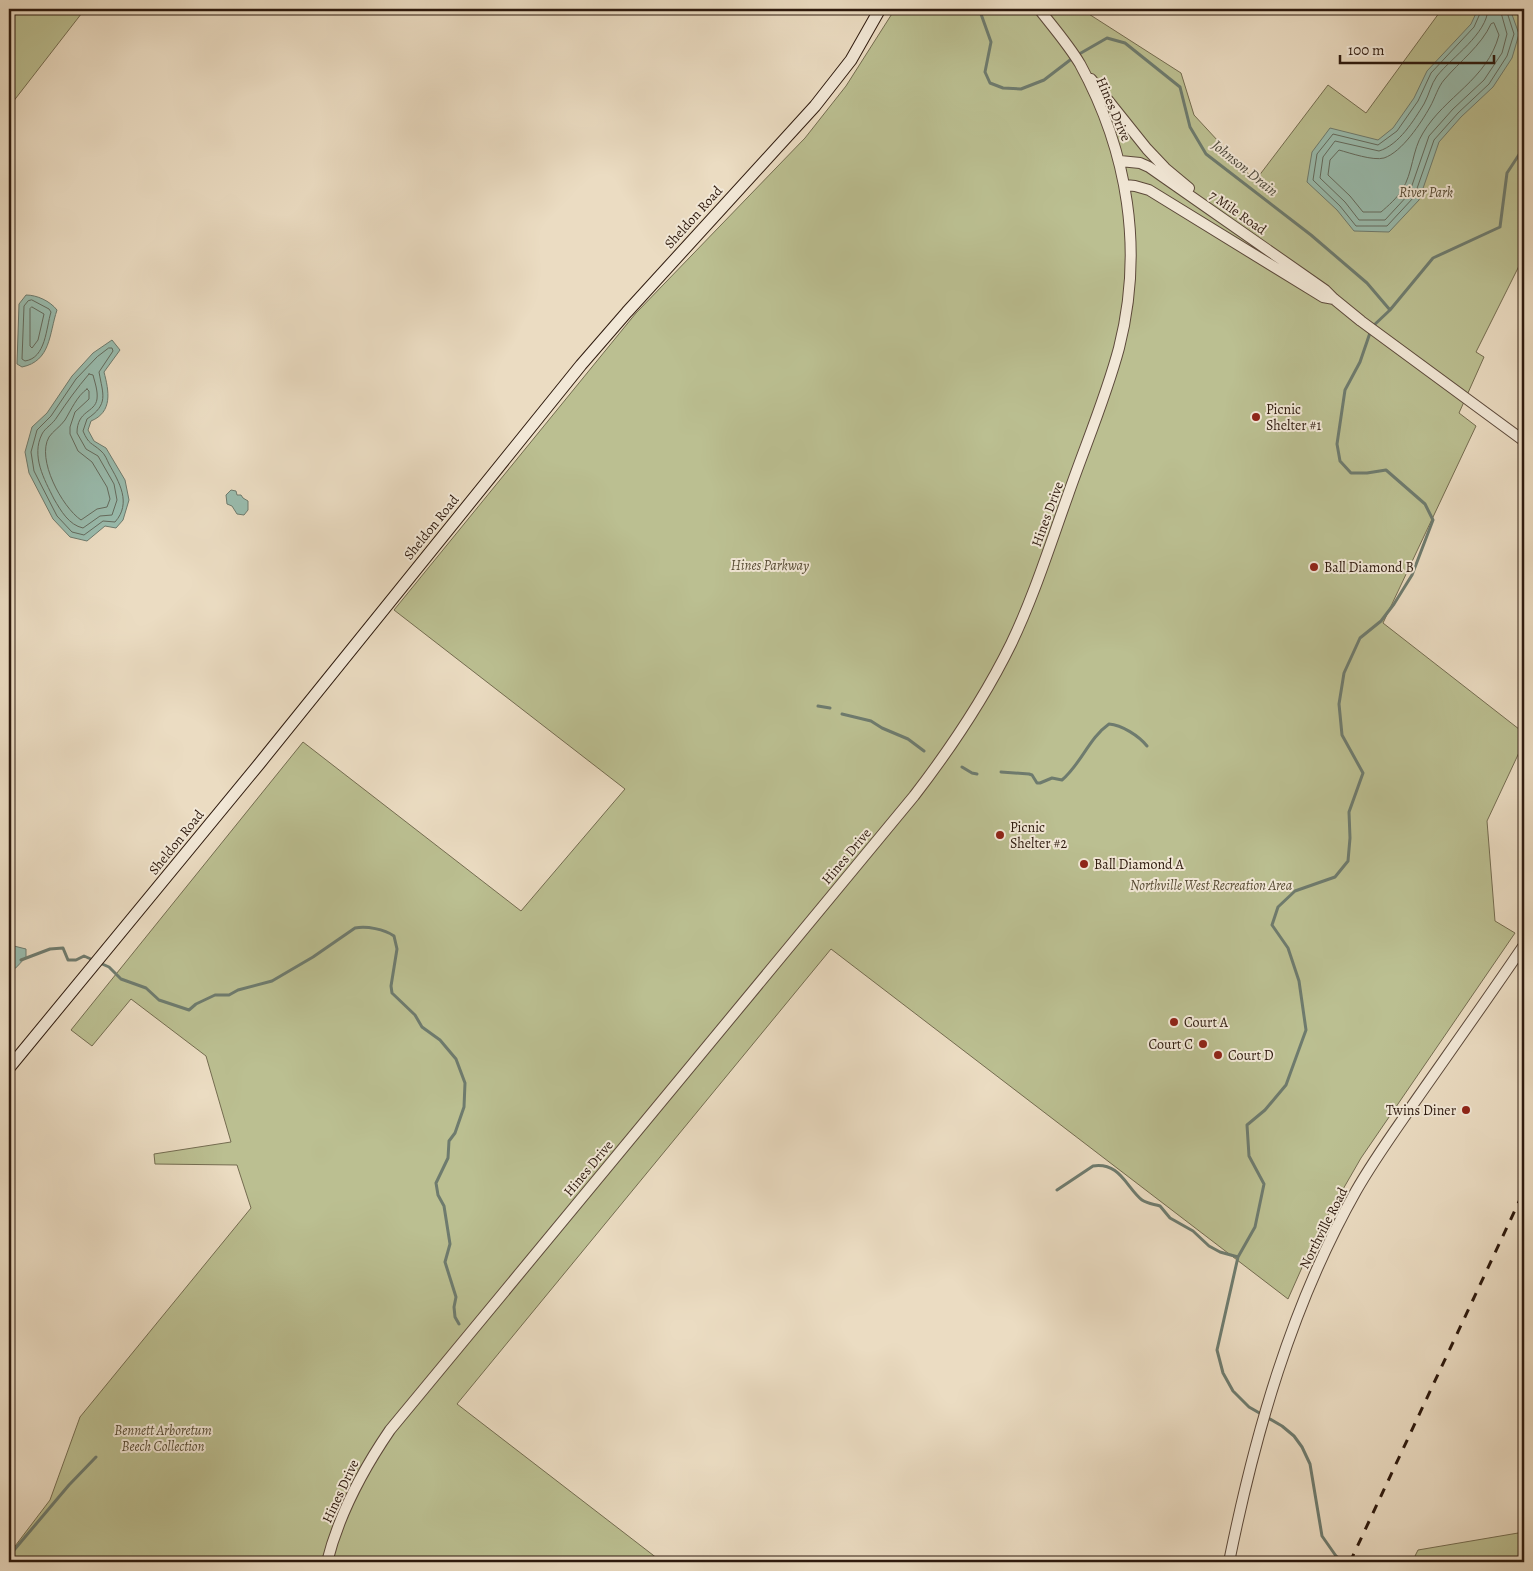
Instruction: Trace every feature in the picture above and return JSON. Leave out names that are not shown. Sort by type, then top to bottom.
[{"type":"main road","name":"Sheldon Road","points":[[9,1068],[140,910],[582,365],[627,312],[815,106],[851,60],[880,9]]},
{"type":"street","points":[[1038,9],[1062,38],[1080,66],[1146,149],[1165,168],[1234,226]]},
{"type":"street","name":"Hines Drive","points":[[327,1562],[347,1503],[373,1454],[390,1430],[914,796],[948,752],[990,685],[1012,643],[1038,581],[1119,348],[1131,274],[1130,231],[1125,185],[1120,161],[1107,123],[1080,66]]},
{"type":"street","name":"7 Mile Road","points":[[1120,161],[1140,164],[1149,168],[1234,226],[1326,290],[1361,321],[1524,440]]},
{"type":"street","name":"7 Mile Road","points":[[1125,185],[1149,190],[1323,297],[1334,299]]},
{"type":"street","name":"Northville Road","points":[[1229,1562],[1271,1392],[1295,1319],[1318,1266],[1356,1190],[1524,944]]},
{"type":"green space","points":[[9,9],[85,9],[9,107]]},
{"type":"green space","name":"Hines Parkway","points":[[895,9],[1081,9],[1181,73],[1194,115],[1255,181],[1328,85],[1366,113],[1442,9],[1524,9],[1524,256],[1476,352],[1484,357],[1459,413],[1476,426],[1383,623],[1524,733],[1524,742],[1487,821],[1495,921],[1515,933],[1361,1158],[1316,1236],[1288,1299],[831,949],[457,1404],[662,1562],[9,1562],[9,1554],[50,1500],[80,1417],[251,1208],[237,1165],[155,1164],[154,1154],[231,1142],[206,1056],[131,999],[92,1046],[71,1030],[303,742],[521,911],[625,789],[394,610],[636,313],[805,138],[846,86]]},
{"type":"green space","points":[[1524,1532],[1524,1562],[1412,1562],[1418,1550]]},
{"type":"water","points":[[1478,9],[1510,9],[1519,34],[1512,58],[1493,87],[1461,117],[1439,142],[1419,200],[1389,232],[1354,231],[1337,210],[1307,182],[1312,152],[1330,128],[1378,140],[1393,128],[1414,98],[1427,71],[1471,24]]},
{"type":"water","points":[[26,295],[43,299],[57,310],[44,353],[32,364],[22,367],[17,364],[19,304]]},
{"type":"water","points":[[112,340],[120,350],[104,372],[108,400],[103,412],[91,421],[88,430],[94,441],[106,448],[125,480],[129,500],[123,520],[116,528],[105,526],[87,541],[70,537],[53,519],[29,473],[25,452],[32,427],[47,413],[72,376],[93,353]]},
{"type":"water","points":[[231,490],[236,491],[237,495],[241,495],[248,501],[248,510],[244,515],[237,514],[232,506],[227,504],[226,495]]},
{"type":"water","points":[[14,946],[26,949],[26,957],[9,973],[9,947]]},
{"type":"waterway","name":"Johnson Drain","points":[[977,9],[981,14],[991,42],[985,72],[990,83],[1003,88],[1021,89],[1044,80],[1074,57],[1107,38],[1125,43],[1180,87],[1190,127],[1206,154],[1311,235],[1367,283],[1390,310]]},
{"type":"waterway","points":[[1343,1562],[1336,1556],[1322,1536],[1310,1464],[1302,1447],[1294,1436],[1282,1426],[1249,1407],[1233,1391],[1223,1373],[1217,1350],[1238,1257],[1255,1227],[1264,1184],[1249,1156],[1247,1125],[1265,1110],[1286,1085],[1306,1030],[1299,981],[1288,948],[1272,925],[1278,907],[1295,891],[1335,877],[1348,861],[1350,838],[1349,812],[1363,773],[1342,735],[1339,704],[1344,673],[1360,638],[1381,621],[1412,575],[1433,520],[1425,504],[1386,470],[1351,473],[1340,461],[1337,444],[1345,390],[1360,362],[1372,327],[1390,310],[1433,258],[1500,227],[1507,173],[1524,147]]},
{"type":"waterway","points":[[818,706],[830,708]]},
{"type":"waterway","points":[[842,714],[871,721],[908,739],[924,751]]},
{"type":"waterway","points":[[1001,772],[1029,774],[1032,775],[1037,783],[1052,778],[1062,780],[1069,774],[1096,736],[1109,724],[1119,726],[1130,732],[1140,738],[1147,746]]},
{"type":"waterway","points":[[962,767],[977,774]]},
{"type":"waterway","points":[[21,960],[50,949],[63,948],[68,960],[76,960],[84,956],[109,967],[121,979],[146,988],[159,1000],[189,1010],[196,1004],[215,995],[229,995],[238,990],[272,981],[313,957],[355,928],[375,929],[394,936],[397,949],[391,986],[392,993],[415,1015],[422,1027],[440,1040],[456,1059],[465,1083],[464,1107],[455,1133],[449,1141],[448,1158],[436,1183],[438,1195],[444,1206],[450,1244],[445,1262],[456,1297],[455,1317],[459,1324]]},
{"type":"waterway","points":[[1057,1190],[1093,1166],[1110,1168],[1122,1177],[1142,1200],[1160,1206],[1170,1218],[1193,1231],[1209,1246],[1220,1252],[1238,1257]]},
{"type":"waterway","points":[[9,1556],[69,1485],[96,1457]]},
{"type":"railway","points":[[1350,1562],[1524,1191]]},
{"type":"place","name":"Picnic Shelter #1","points":[[1256,417]]},
{"type":"place","name":"Ball Diamond B","points":[[1314,567]]},
{"type":"place","name":"Picnic Shelter #2","points":[[1000,835]]},
{"type":"place","name":"Ball Diamond A","points":[[1084,864]]},
{"type":"place","name":"Court A","points":[[1174,1022]]},
{"type":"place","name":"Court C","points":[[1203,1044]]},
{"type":"place","name":"Court D","points":[[1218,1055]]},
{"type":"place","name":"Twins Diner","points":[[1466,1110]]},
{"type":"park label","name":"River Park","points":[[1426,192]]},
{"type":"park label","name":"Northville West Recreation Area","points":[[1211,885]]},
{"type":"park label","name":"Bennett Arboretum Beech Collection","points":[[163,1438]]}]
